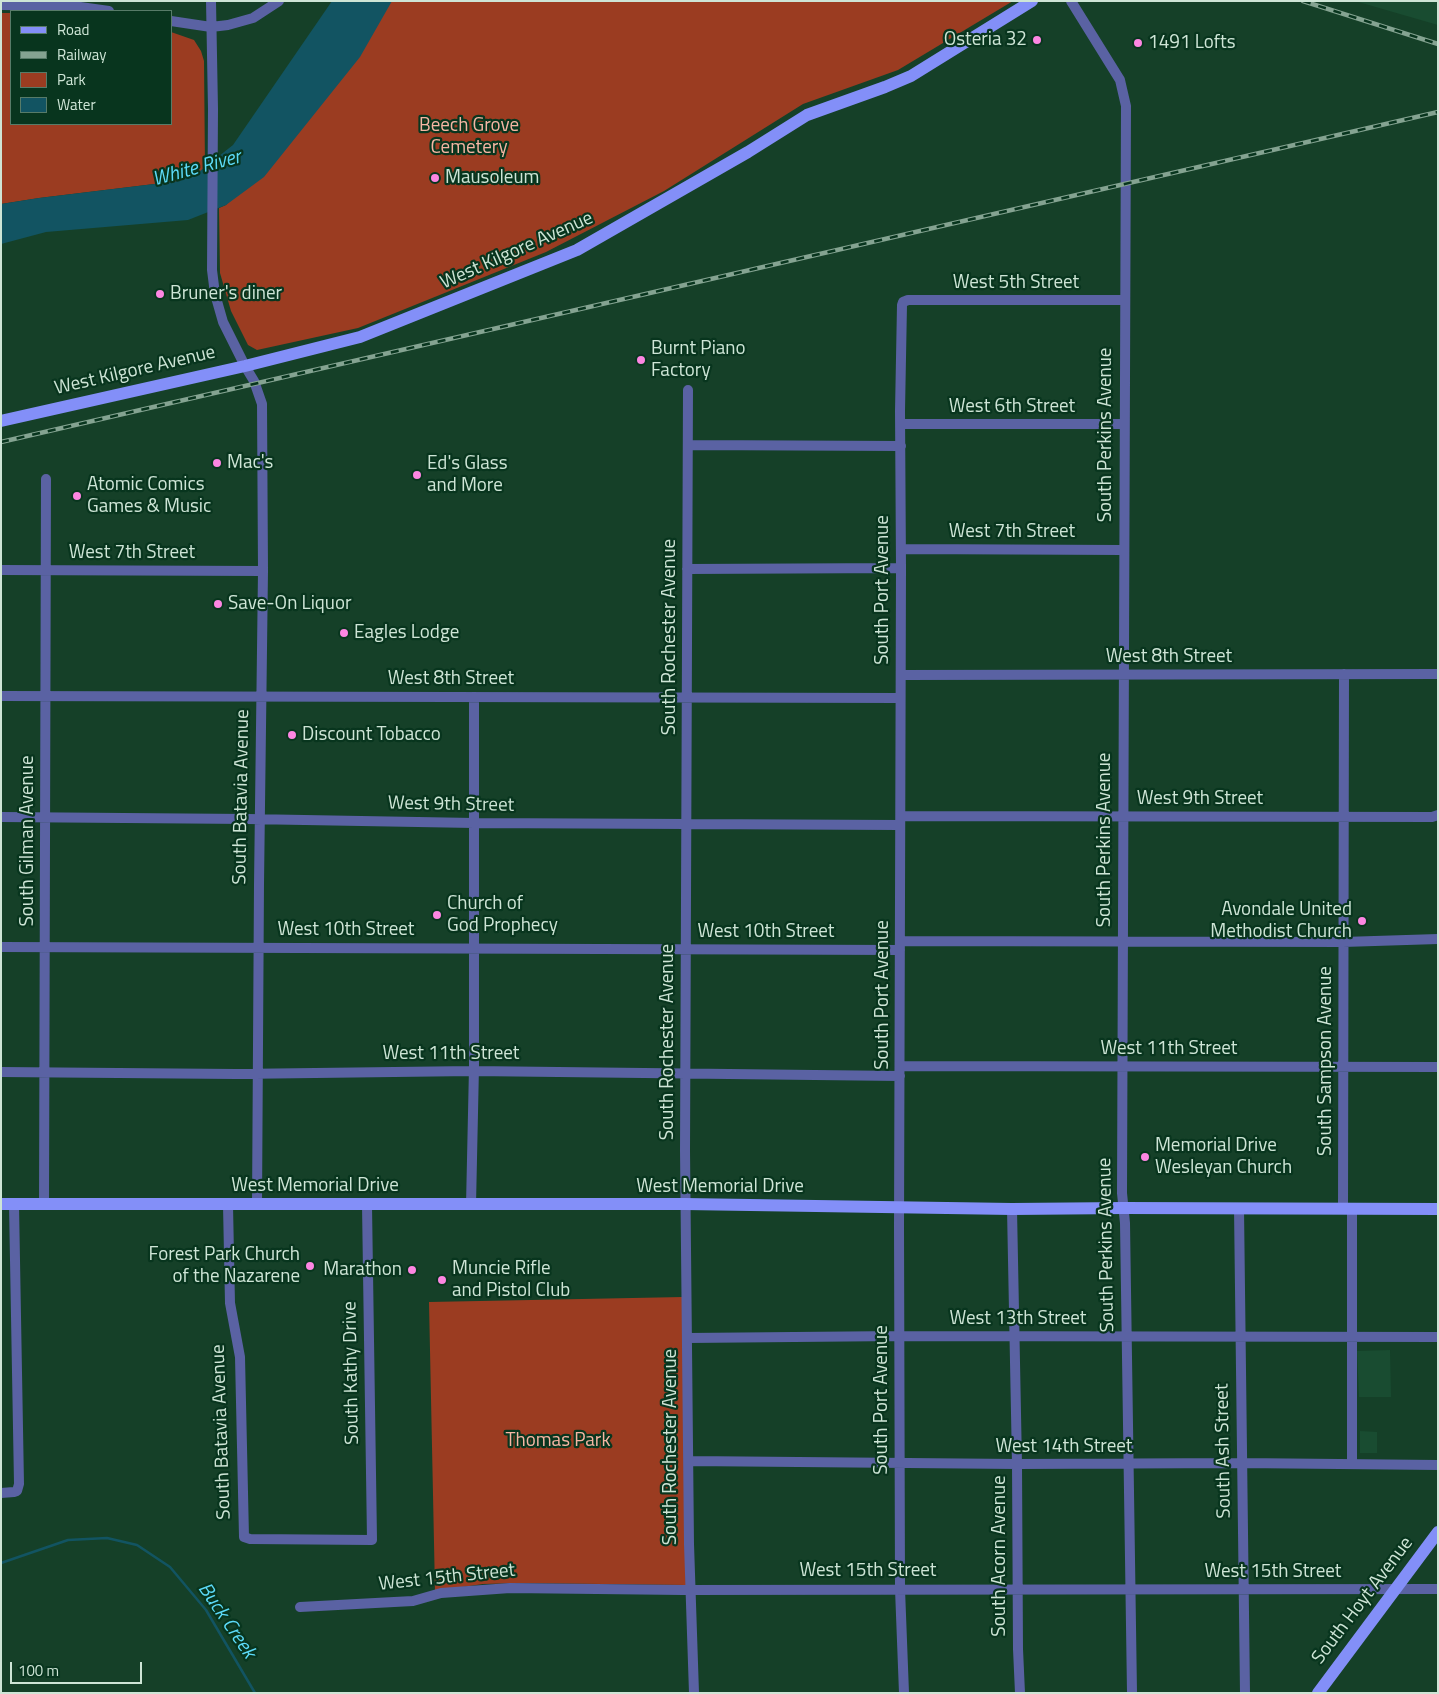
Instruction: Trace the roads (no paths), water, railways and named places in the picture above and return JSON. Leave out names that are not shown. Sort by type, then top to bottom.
[{"type":"main road","name":"West Kilgore Avenue","points":[[1,421],[245,366],[360,337],[578,250],[743,154],[807,114],[911,76],[1032,1]]},
{"type":"main road","name":"West Memorial Drive","points":[[8,1204],[686,1204],[1012,1209],[1438,1209]]},
{"type":"main road","name":"South Hoyt Avenue","points":[[1318,1693],[1438,1532]]},
{"type":"street","points":[[211,1],[213,109],[211,255],[215,294],[223,322],[245,366]]},
{"type":"street","points":[[172,21],[212,27],[234,24],[254,18],[279,1]]},
{"type":"street","name":"South Perkins Avenue","points":[[1071,1],[1116,73],[1125,98],[1122,1193],[1125,1223],[1132,1693]]},
{"type":"street","points":[[1,5],[73,4],[104,10]]},
{"type":"street","name":"West 5th Street","points":[[908,300],[1124,300]]},
{"type":"street","name":"South Port Avenue","points":[[904,1693],[900,1589],[900,424],[902,305],[908,300]]},
{"type":"street","name":"South Batavia Avenue","points":[[245,366],[258,389],[262,404],[263,570],[257,1205]]},
{"type":"street","name":"South Rochester Avenue","points":[[688,390],[686,1204],[689,1544],[694,1693]]},
{"type":"street","name":"West 6th Street","points":[[900,424],[1124,424]]},
{"type":"street","points":[[688,445],[901,446]]},
{"type":"street","name":"South Gilman Avenue","points":[[44,1204],[46,479]]},
{"type":"street","name":"West 7th Street","points":[[901,549],[1123,550]]},
{"type":"street","points":[[687,569],[901,568]]},
{"type":"street","name":"West 7th Street","points":[[1,570],[263,570]]},
{"type":"street","name":"South Sampson Avenue","points":[[1344,674],[1343,1067],[1353,1337],[1352,1464]]},
{"type":"street","name":"West 8th Street","points":[[901,675],[1438,674]]},
{"type":"street","name":"West 8th Street","points":[[1,696],[900,698]]},
{"type":"street","points":[[471,1205],[474,696]]},
{"type":"street","name":"West 9th Street","points":[[1,817],[686,824],[1122,817],[1432,817],[1438,815]]},
{"type":"street","name":"West 10th Street","points":[[1,946],[687,949],[1122,941],[1343,942],[1438,940]]},
{"type":"street","name":"West 11th Street","points":[[1,1072],[258,1073],[473,1071],[686,1073],[1122,1067],[1438,1067]]},
{"type":"street","points":[[1,1493],[17,1491],[19,1484],[8,1204]]},
{"type":"street","name":"South Batavia Avenue","points":[[228,1205],[230,1311],[240,1358],[244,1538],[372,1540]]},
{"type":"street","name":"South Kathy Drive","points":[[368,1205],[372,1540]]},
{"type":"street","name":"South Ash Street","points":[[1239,1208],[1245,1693]]},
{"type":"street","name":"South Acorn Avenue","points":[[1012,1209],[1020,1693]]},
{"type":"street","name":"West 13th Street","points":[[688,1338],[900,1336],[1438,1337]]},
{"type":"street","name":"West 14th Street","points":[[689,1460],[1016,1464],[1438,1464]]},
{"type":"street","name":"West 15th Street","points":[[300,1607],[413,1601],[441,1593],[510,1588],[1438,1589]]},
{"type":"water","points":[[332,1],[392,1],[360,57],[264,177],[226,205],[188,220],[46,232],[1,244],[1,204],[179,181],[200,171],[233,145]]},
{"type":"waterway","name":"Buck Creek","points":[[1,1563],[68,1540],[107,1538],[137,1545],[170,1567],[206,1610],[255,1693]]},
{"type":"railway","points":[[1303,1],[1438,44]]},
{"type":"railway","points":[[1,442],[1438,112]]},
{"type":"place","name":"Osteria 32","points":[[1037,40]]},
{"type":"place","name":"1491 Lofts","points":[[1138,43]]},
{"type":"place","name":"Mausoleum","points":[[435,178]]},
{"type":"place","name":"Bruner's diner","points":[[160,294]]},
{"type":"place","name":"Burnt Piano Factory","points":[[641,360]]},
{"type":"place","name":"Mac's","points":[[217,463]]},
{"type":"place","name":"Ed's Glass and More","points":[[417,475]]},
{"type":"place","name":"Atomic Comics Games & Music","points":[[77,496]]},
{"type":"place","name":"Save-On Liquor","points":[[218,604]]},
{"type":"place","name":"Eagles Lodge","points":[[344,633]]},
{"type":"place","name":"Discount Tobacco","points":[[292,735]]},
{"type":"place","name":"Church of God Prophecy","points":[[437,915]]},
{"type":"place","name":"Avondale United Methodist Church","points":[[1362,921]]},
{"type":"place","name":"Memorial Drive Wesleyan Church","points":[[1145,1157]]},
{"type":"place","name":"Forest Park Church of the Nazarene","points":[[310,1266]]},
{"type":"place","name":"Marathon","points":[[412,1270]]},
{"type":"place","name":"Muncie Rifle and Pistol Club","points":[[442,1280]]},
{"type":"park label","name":"Beech Grove Cemetery","points":[[469,137]]},
{"type":"park label","name":"Thomas Park","points":[[558,1441]]},
{"type":"water label","name":"White River","points":[[197,169]]}]
